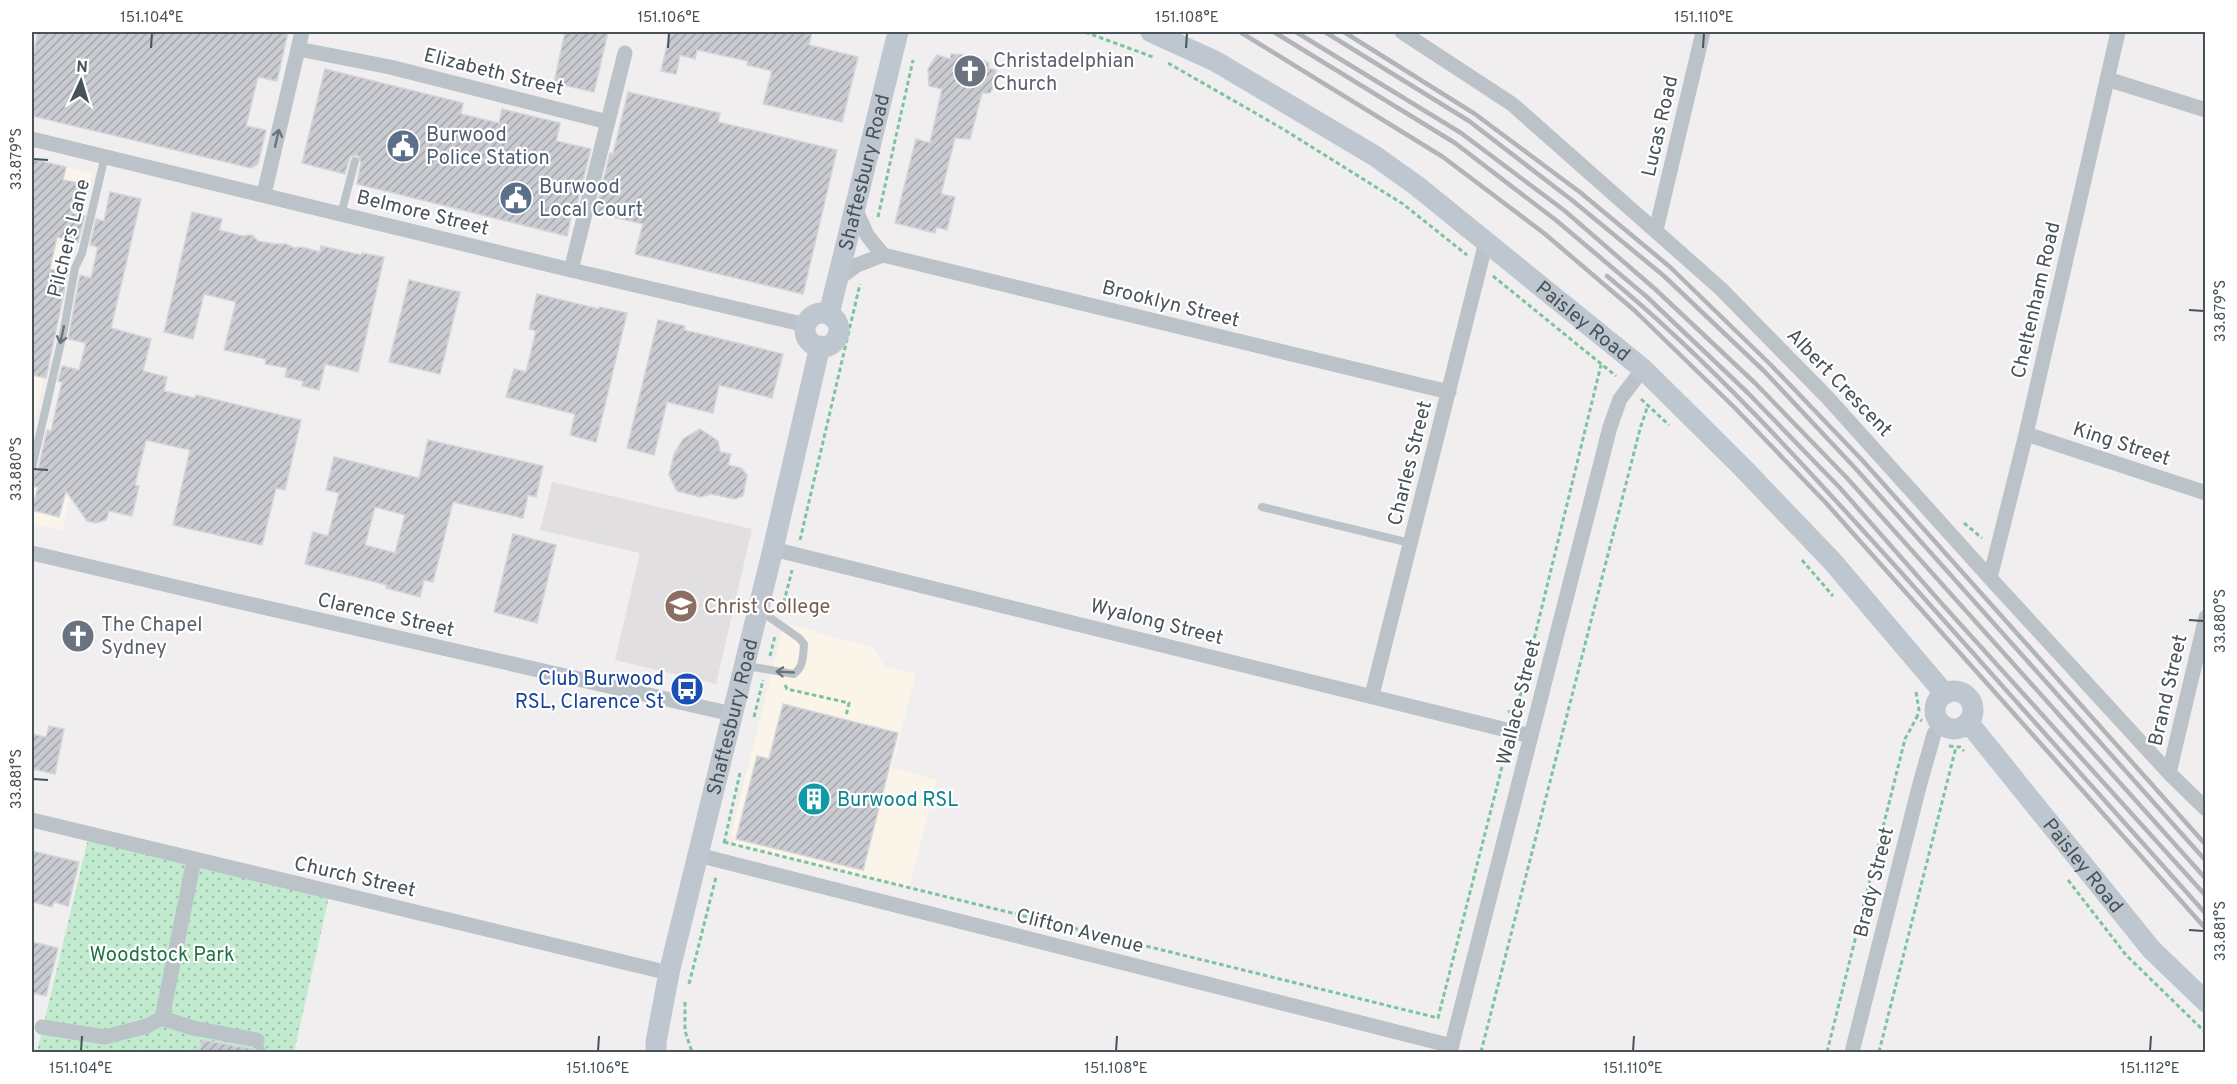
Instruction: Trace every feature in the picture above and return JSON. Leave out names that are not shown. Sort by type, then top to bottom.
[{"type":"main road","name":"Shaftesbury Road","points":[[829,314],[898,32]]},
{"type":"main road","name":"Paisley Road","points":[[1151,32],[1215,61],[1375,156],[1417,186],[1642,369],[1740,465],[1832,561],[1945,694]]},
{"type":"main road","points":[[829,314],[838,324],[838,334],[830,345],[820,346],[810,341],[806,333],[806,325],[813,315],[829,314]]},
{"type":"main road","name":"Shaftesbury Road","points":[[656,1053],[669,973],[820,346]]},
{"type":"main road","points":[[1956,692],[1966,697],[1972,706],[1971,718],[1958,729],[1937,729],[1935,711],[1939,698],[1945,694],[1956,692]]},
{"type":"main road","name":"Paisley Road","points":[[1968,722],[2151,949],[2205,1002]]},
{"type":"main road","name":"Shaftesbury Road","points":[[662,1019],[670,1053]]},
{"type":"street","points":[[264,195],[302,32]]},
{"type":"street","name":"Albert Crescent","points":[[1402,32],[1512,104],[1720,288],[1827,397],[1990,578],[2169,773],[2205,809]]},
{"type":"street","name":"Lucas Road","points":[[1656,230],[1702,32]]},
{"type":"street","name":"Cheltenham Road","points":[[1990,578],[2026,434],[2118,32]]},
{"type":"street","name":"Elizabeth Street","points":[[298,49],[390,67],[608,122]]},
{"type":"street","points":[[571,270],[625,53]]},
{"type":"street","points":[[2107,79],[2205,110]]},
{"type":"street","name":"Belmore Street","points":[[32,138],[806,325]]},
{"type":"street","points":[[838,279],[877,257],[855,208]]},
{"type":"street","name":"Charles Street","points":[[1372,695],[1486,242]]},
{"type":"street","name":"Brooklyn Street","points":[[877,257],[1449,392]]},
{"type":"street","name":"Wallace Street","points":[[1451,1049],[1610,427],[1620,399],[1642,369]]},
{"type":"street","name":"King Street","points":[[2026,434],[2205,493]]},
{"type":"street","name":"Wyalong Street","points":[[772,549],[1531,736]]},
{"type":"street","name":"Clarence Street","points":[[32,553],[732,714]]},
{"type":"street","name":"Brand Street","points":[[2169,773],[2205,617]]},
{"type":"street","name":"Brady Street","points":[[1852,1053],[1918,787],[1937,729]]},
{"type":"street","name":"Church Street","points":[[32,820],[669,973]]},
{"type":"street","name":"Clifton Avenue","points":[[698,855],[1451,1049]]},
{"type":"street","points":[[162,1018],[194,860]]},
{"type":"street","points":[[37,1025],[105,1037],[147,1026],[162,1018],[259,1046]]},
{"type":"lane","name":"Pilchers Lane","points":[[32,468],[64,329],[75,268],[82,252],[105,156]]},
{"type":"lane","points":[[341,214],[355,161]]},
{"type":"lane","points":[[1262,507],[1410,543]]},
{"type":"lane","points":[[744,666],[765,674],[794,674],[800,669],[804,644],[758,609]]},
{"type":"path","points":[[1085,32],[1156,58]]},
{"type":"path","points":[[872,243],[915,53]]},
{"type":"path","points":[[1166,62],[1283,129],[1403,204],[1629,387],[1672,428]]},
{"type":"path","points":[[753,723],[796,555],[862,276],[877,257]]},
{"type":"path","points":[[1504,714],[1517,709],[1601,365]]},
{"type":"path","points":[[1481,1053],[1648,405]]},
{"type":"path","points":[[1800,559],[1839,602]]},
{"type":"path","points":[[765,674],[783,683],[787,688],[849,703],[846,716]]},
{"type":"path","points":[[1827,1053],[1905,739],[1917,717],[1915,690]]},
{"type":"path","points":[[1917,717],[1937,729],[1947,746],[1960,747],[1968,755]]},
{"type":"path","points":[[741,768],[723,844],[1438,1018],[1508,742]]},
{"type":"path","points":[[1879,1053],[1956,747]]},
{"type":"path","points":[[2062,873],[2126,955],[2205,1033]]},
{"type":"path","points":[[688,986],[717,876]]},
{"type":"path","points":[[685,998],[685,1030],[692,1053]]},
{"type":"shaded area","points":[[32,158],[92,174],[32,429]]},
{"type":"shaded area","points":[[50,423],[85,433],[62,531],[32,524],[32,502]]},
{"type":"shaded area","name":"Christ College","points":[[552,482],[752,529],[716,684],[615,660],[640,553],[540,530]]},
{"type":"shaded area","points":[[784,623],[873,648],[885,667],[916,673],[892,768],[937,780],[909,888],[736,845],[731,835]]},
{"type":"green space","name":"Woodstock Park","points":[[89,835],[330,892],[294,1052],[37,1052]]},
{"type":"building","points":[[38,32],[288,32],[277,81],[258,77],[246,126],[266,130],[258,164],[251,168],[32,116],[32,60]]},
{"type":"building","points":[[565,32],[608,32],[594,92],[554,83]]},
{"type":"building","points":[[670,32],[812,32],[809,45],[858,57],[842,122],[763,104],[772,71],[747,65],[748,61],[697,50],[695,59],[680,55],[676,74],[661,71]]},
{"type":"building","points":[[951,54],[971,55],[989,63],[988,68],[996,70],[995,83],[990,93],[982,93],[970,139],[955,138],[941,194],[955,197],[947,230],[936,227],[935,233],[895,223],[916,139],[930,143],[942,89],[929,86],[928,69],[937,55],[950,59]]},
{"type":"building","points":[[325,69],[463,103],[461,114],[499,123],[502,109],[560,123],[556,141],[591,149],[567,236],[357,184],[361,162],[357,155],[350,157],[345,174],[302,163]]},
{"type":"building","points":[[628,92],[720,113],[718,122],[837,150],[803,294],[635,254],[643,224],[595,213],[610,153],[613,154]]},
{"type":"building","points":[[32,159],[66,167],[63,180],[79,183],[72,213],[85,216],[78,242],[57,237],[50,269],[68,273],[46,378],[32,375]]},
{"type":"building","points":[[110,192],[141,199],[111,328],[151,339],[143,371],[167,377],[164,391],[195,398],[196,395],[301,420],[285,490],[276,488],[262,545],[173,525],[190,450],[146,440],[135,485],[139,486],[132,516],[109,511],[106,520],[96,523],[87,521],[66,491],[59,517],[32,510],[38,487],[32,486],[32,474],[38,470],[47,430],[51,431],[62,382],[58,381],[62,366],[79,370],[86,343],[68,339],[80,275],[91,278],[98,247],[90,245],[96,219],[104,221]]},
{"type":"building","points":[[192,212],[222,219],[219,230],[242,236],[252,235],[258,241],[287,244],[294,248],[302,247],[320,252],[321,246],[361,255],[362,253],[384,257],[358,372],[325,364],[319,390],[302,386],[303,381],[285,377],[287,368],[265,364],[266,359],[224,350],[236,302],[204,294],[193,339],[164,332]]},
{"type":"building","points":[[409,280],[460,292],[440,374],[389,362]]},
{"type":"building","points":[[537,294],[599,309],[600,307],[627,313],[596,442],[570,435],[575,414],[506,397],[514,369],[526,372],[536,331],[529,329]]},
{"type":"building","points":[[658,320],[685,326],[684,330],[783,354],[772,398],[719,385],[713,413],[667,402],[654,455],[627,448]]},
{"type":"building","points":[[700,429],[718,441],[720,452],[731,454],[728,465],[741,468],[747,475],[743,496],[735,499],[711,494],[701,497],[677,491],[669,475],[674,454],[683,439]]},
{"type":"building","points":[[428,440],[543,466],[536,497],[528,495],[523,518],[453,502],[433,582],[424,580],[420,597],[386,588],[387,585],[305,564],[313,532],[328,536],[339,493],[326,490],[334,457],[419,478]],"holes":[[[375,507],[405,515],[395,553],[365,545]]]},
{"type":"building","points":[[513,534],[556,545],[537,623],[494,612]]},
{"type":"building","name":"Burwood RSL","points":[[783,704],[898,733],[863,870],[736,839],[757,756],[769,759]]},
{"type":"building","points":[[49,726],[64,729],[55,774],[32,769],[32,734],[46,737]]},
{"type":"building","points":[[32,851],[79,862],[68,906],[54,902],[52,907],[32,902]]},
{"type":"building","points":[[32,942],[58,948],[46,996],[32,993]]},
{"type":"building","points":[[202,1040],[254,1049],[256,1053],[199,1053]]},
{"type":"railway","points":[[1240,32],[1443,157],[1545,234],[1634,310],[1735,408],[1826,503],[2206,929]]},
{"type":"railway","points":[[1274,32],[1455,143],[1557,221],[1647,297],[1748,393],[1840,488],[2206,896]]},
{"type":"railway","points":[[1296,32],[1461,133],[1565,211],[1655,289],[1755,383],[1847,478],[2206,879]]},
{"type":"railway","points":[[1325,32],[1469,121],[1573,201],[1664,276],[1765,372],[1856,469],[2206,861]]},
{"type":"railway","points":[[1344,32],[1475,114],[1581,193],[1670,267],[1770,364],[1863,461],[2206,845]]},
{"type":"railway","points":[[1607,276],[1725,384],[1799,461],[2206,914]]},
{"type":"place","name":"Christadelphian Church","points":[[970,71]]},
{"type":"place","name":"Burwood Police Station","points":[[403,146]]},
{"type":"place","name":"Burwood Local Court","points":[[516,198]]},
{"type":"place","name":"Christ College","points":[[681,606]]},
{"type":"place","name":"The Chapel Sydney","points":[[78,636]]},
{"type":"place","name":"Club Burwood RSL, Clarence St","points":[[687,689]]},
{"type":"place","name":"Burwood RSL","points":[[814,799]]}]
